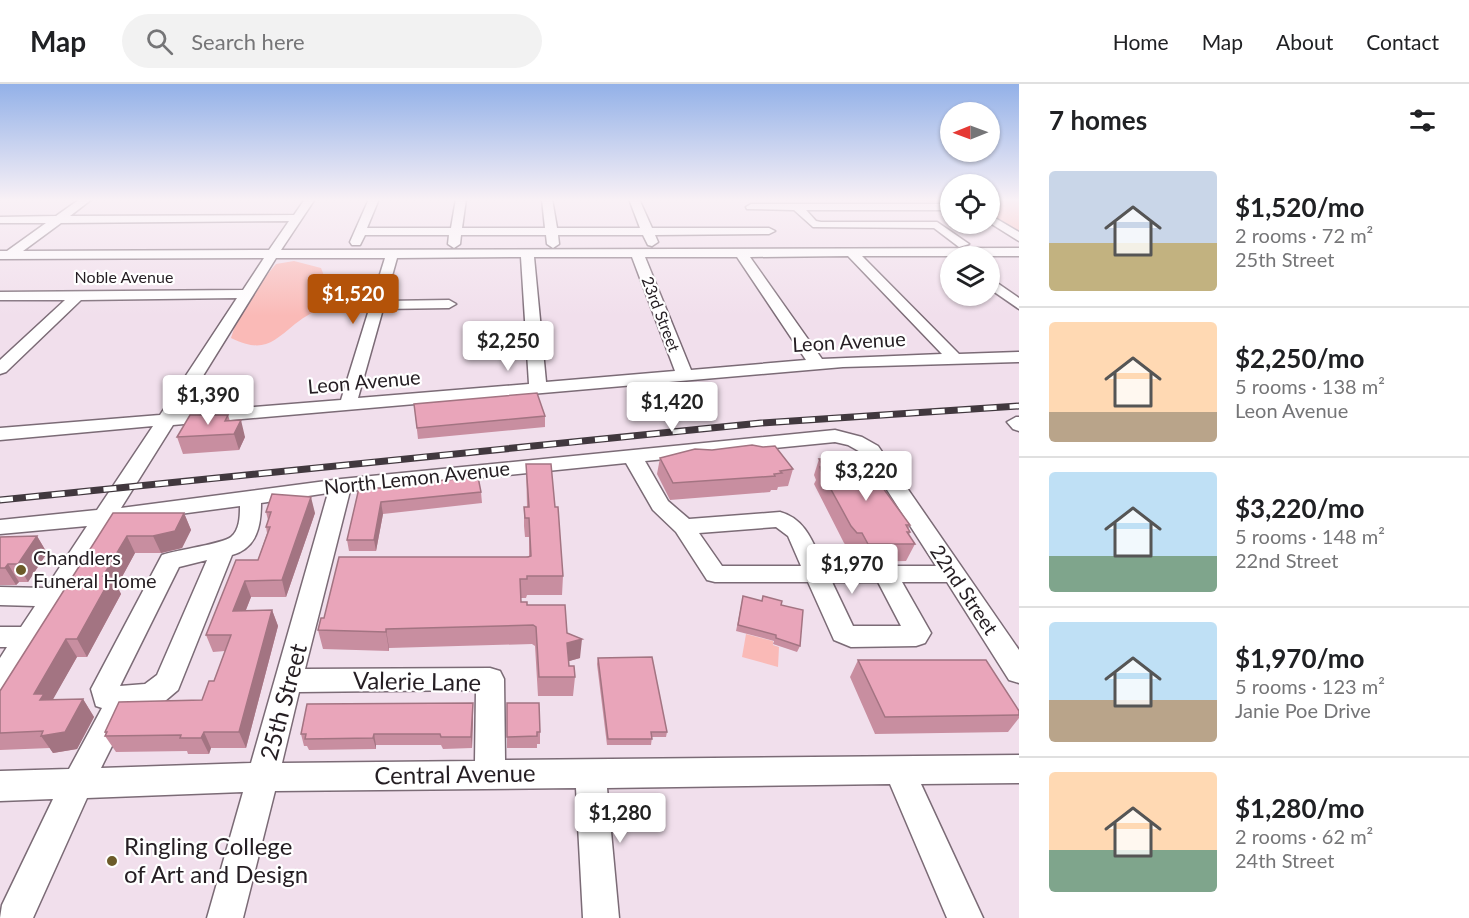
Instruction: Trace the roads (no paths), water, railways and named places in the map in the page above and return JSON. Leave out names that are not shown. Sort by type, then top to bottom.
[{"type":"street","points":[[3,257],[31,238]]},
{"type":"street","points":[[2,675],[55,597],[283,238]]},
{"type":"street","points":[[352,254],[358,238]]},
{"type":"street","points":[[453,254],[455,238]]},
{"type":"street","points":[[552,238],[554,253]]},
{"type":"street","points":[[650,238],[656,253]]},
{"type":"street","points":[[774,238],[786,253]]},
{"type":"street","points":[[3,257],[273,253],[940,251]]},
{"type":"street","points":[[851,252],[955,359]]},
{"type":"street","points":[[1000,252],[1019,252]]},
{"type":"street","name":"23rd Street","points":[[637,253],[685,375]]},
{"type":"street","points":[[741,253],[817,364]]},
{"type":"street","points":[[348,404],[392,254]]},
{"type":"street","points":[[527,254],[538,387]]},
{"type":"street","points":[[1000,255],[1016,266]]},
{"type":"street","points":[[1000,290],[1019,305]]},
{"type":"street","name":"Noble Avenue","points":[[0,296],[247,294]]},
{"type":"street","points":[[192,295],[184,306],[216,305]]},
{"type":"street","points":[[0,369],[77,296]]},
{"type":"street","points":[[376,305],[449,304]]},
{"type":"street","name":"Leon Avenue","points":[[0,434],[817,364],[1019,357]]},
{"type":"street","name":"North Lemon Avenue","points":[[4,532],[340,485],[835,436]]},
{"type":"street","name":"22nd Street","points":[[835,436],[855,441],[871,450],[1019,672]]},
{"type":"street","points":[[632,456],[660,505],[684,527],[715,574],[751,576],[953,574]]},
{"type":"street","name":"25th Street","points":[[225,918],[340,485]]},
{"type":"street","points":[[223,548],[168,682],[160,692],[144,698],[106,698],[105,689],[170,561],[182,556],[223,548],[245,539],[252,523],[251,496]]},
{"type":"street","points":[[684,527],[777,518],[797,532],[847,636],[916,636],[918,633],[885,574]]},
{"type":"street","points":[[0,596],[55,597]]},
{"type":"street","points":[[0,637],[29,637]]},
{"type":"street","name":"Valerie Lane","points":[[289,681],[490,679],[490,774]]},
{"type":"street","points":[[15,918],[122,698]]},
{"type":"street","points":[[899,769],[965,918]]},
{"type":"street","name":"Central Avenue","points":[[0,786],[264,777],[1019,769]]},
{"type":"street","points":[[590,773],[601,918]]},
{"type":"railway","points":[[0,500],[761,423],[1019,406]]},
{"type":"place","name":"Chandlers Funeral Home","points":[[21,570]]},
{"type":"place","name":"Ringling College of Art and Design","points":[[112,861]]}]
